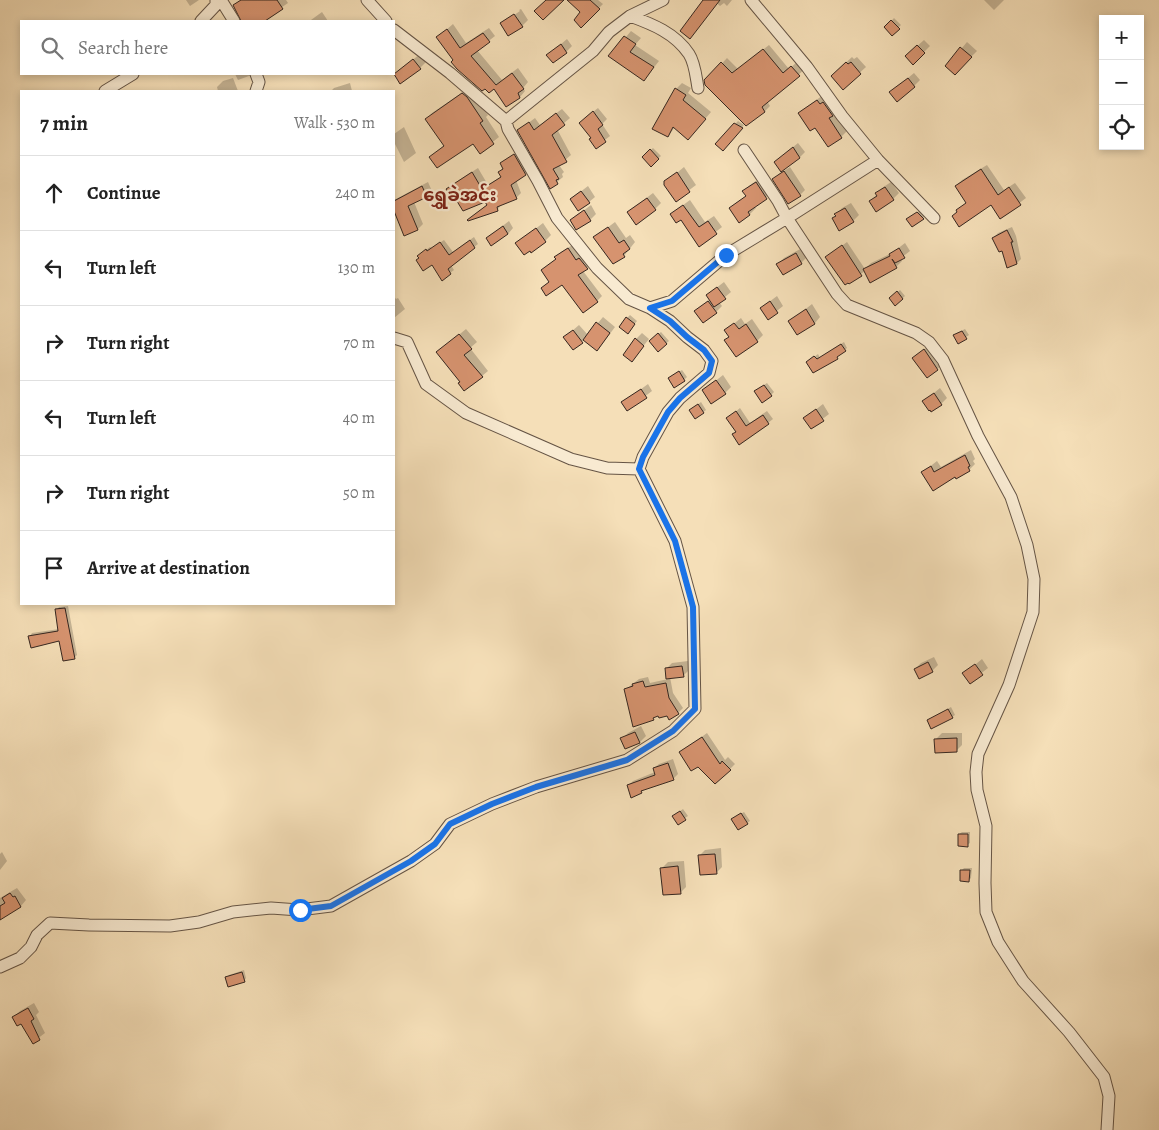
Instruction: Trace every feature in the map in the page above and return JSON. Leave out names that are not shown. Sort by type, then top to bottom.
[{"type":"street","points":[[202,20],[216,5],[216,0]]},
{"type":"street","points":[[221,0],[233,20]]},
{"type":"street","points":[[367,0],[385,20]]},
{"type":"street","points":[[506,121],[593,51],[609,32],[630,16],[663,0]]},
{"type":"street","points":[[751,0],[807,67],[842,116],[878,160],[934,218]]},
{"type":"street","points":[[630,16],[651,23],[671,34],[689,54],[698,88]]},
{"type":"street","points":[[0,967],[20,958],[31,948],[37,935],[50,923],[89,926],[170,926],[199,922],[233,912],[270,908],[300,910],[331,906],[411,861],[435,844],[450,824],[492,804],[536,787],[627,760],[673,731],[695,709],[693,607],[675,541],[639,469],[643,457],[668,412],[680,398],[709,373],[712,361],[704,350],[670,321],[650,308],[629,300],[597,268],[557,218],[508,129],[506,121],[450,73],[395,31]]},
{"type":"street","points":[[107,90],[131,75]]},
{"type":"street","points":[[256,75],[259,82],[256,90]]},
{"type":"street","points":[[744,150],[778,200],[787,218],[832,287],[847,305],[916,333],[929,342],[943,360],[978,436],[1011,497],[1034,579],[1033,612],[1009,684],[978,754],[977,790],[986,826],[986,912],[998,942],[1023,981],[1069,1032],[1104,1078],[1109,1096],[1107,1130]]},
{"type":"street","points":[[650,308],[672,301],[726,255],[878,160]]},
{"type":"street","points":[[395,338],[407,342],[426,384],[466,413],[571,459],[607,468],[639,469]]},
{"type":"building","points":[[241,0],[277,0],[283,9],[266,20],[240,20],[233,5]]},
{"type":"building","points":[[546,0],[564,0],[543,20],[534,11]]},
{"type":"building","points":[[567,0],[590,0],[600,9],[581,28],[574,20],[580,12]]},
{"type":"building","points":[[703,0],[720,0],[690,39],[680,31]]},
{"type":"building","points":[[514,14],[523,27],[508,36],[500,23]]},
{"type":"building","points":[[891,20],[900,29],[892,36],[884,27]]},
{"type":"building","points":[[447,29],[460,48],[483,33],[490,42],[471,56],[496,85],[512,73],[524,89],[518,93],[520,98],[506,107],[494,89],[489,93],[485,89],[482,91],[457,69],[451,62],[453,60],[436,37]]},
{"type":"building","points":[[624,36],[636,44],[630,52],[654,67],[644,81],[608,56]]},
{"type":"building","points":[[561,44],[567,53],[553,63],[546,55]]},
{"type":"building","points":[[917,45],[925,53],[913,65],[905,56]]},
{"type":"building","points":[[960,47],[972,57],[955,75],[945,66]]},
{"type":"building","points":[[763,49],[783,73],[791,66],[800,76],[762,107],[765,112],[746,126],[705,85],[704,80],[721,62],[732,73]]},
{"type":"building","points":[[413,59],[421,69],[400,84],[395,73]]},
{"type":"building","points":[[846,62],[848,64],[851,62],[861,74],[843,90],[831,76]]},
{"type":"building","points":[[908,78],[915,87],[897,102],[889,92]]},
{"type":"building","points":[[675,88],[686,95],[683,100],[706,119],[688,140],[673,127],[668,137],[652,129]]},
{"type":"building","points":[[462,93],[467,97],[483,121],[480,123],[494,144],[480,154],[473,144],[437,168],[429,157],[444,146],[425,119]]},
{"type":"building","points":[[817,100],[820,104],[823,102],[833,116],[829,118],[842,138],[828,147],[815,128],[810,131],[798,113]]},
{"type":"building","points":[[593,111],[603,125],[598,129],[606,142],[596,149],[589,139],[591,138],[579,123]]},
{"type":"building","points":[[556,113],[565,125],[552,135],[567,162],[553,169],[559,179],[556,180],[558,184],[550,189],[517,130],[529,122],[534,130]]},
{"type":"building","points":[[734,123],[743,128],[723,151],[715,144]]},
{"type":"building","points":[[793,147],[800,158],[781,172],[774,162]]},
{"type":"building","points":[[650,149],[659,159],[651,167],[642,157]]},
{"type":"building","points":[[514,154],[526,175],[511,185],[517,199],[497,207],[498,211],[468,221],[487,205],[485,202],[463,211],[455,198],[453,199],[446,189],[472,172],[482,189],[501,177],[498,172],[503,169],[500,163]]},
{"type":"building","points":[[981,169],[998,195],[1009,187],[1021,205],[1000,219],[991,205],[959,227],[952,216],[957,212],[956,210],[966,203],[955,186]]},
{"type":"building","points":[[784,171],[801,196],[788,204],[772,179]]},
{"type":"building","points":[[677,172],[690,192],[676,202],[664,185],[664,181]]},
{"type":"building","points":[[756,182],[767,199],[748,212],[750,215],[739,223],[729,208],[746,196],[742,191]]},
{"type":"building","points":[[422,186],[427,197],[408,206],[418,230],[404,236],[395,214],[395,200]]},
{"type":"building","points":[[885,187],[894,200],[876,212],[869,201],[877,196],[875,193]]},
{"type":"building","points":[[581,191],[590,203],[578,211],[570,199]]},
{"type":"building","points":[[647,198],[656,210],[636,225],[627,212]]},
{"type":"building","points":[[683,205],[699,227],[708,221],[717,234],[699,247],[681,220],[676,223],[670,214]]},
{"type":"building","points":[[845,208],[854,222],[839,231],[832,218],[836,216],[834,214]]},
{"type":"building","points":[[584,210],[591,221],[576,230],[570,220]]},
{"type":"building","points":[[917,212],[924,219],[912,227],[906,219]]},
{"type":"building","points":[[503,226],[508,234],[491,246],[486,238]]},
{"type":"building","points":[[608,227],[619,243],[624,240],[630,249],[623,254],[625,257],[613,264],[593,237]]},
{"type":"building","points":[[536,228],[546,242],[531,253],[530,251],[524,255],[515,243]]},
{"type":"building","points":[[1007,230],[1013,242],[1011,242],[1017,264],[1007,268],[1002,251],[999,252],[992,238]]},
{"type":"building","points":[[470,240],[475,248],[448,269],[451,274],[442,281],[432,265],[423,271],[416,260],[419,258],[417,256],[426,249],[427,251],[440,242],[449,255]]},
{"type":"building","points":[[842,245],[862,276],[845,285],[825,257]]},
{"type":"building","points":[[568,248],[576,260],[579,258],[588,269],[578,275],[598,302],[583,313],[562,285],[546,296],[541,288],[549,282],[541,270],[556,259],[554,257]]},
{"type":"building","points":[[899,248],[905,258],[895,263],[892,259],[897,268],[870,283],[863,269],[890,256],[889,254]]},
{"type":"building","points":[[796,253],[802,264],[783,275],[776,264]]},
{"type":"building","points":[[717,287],[726,299],[714,307],[706,295]]},
{"type":"building","points":[[897,291],[903,299],[895,306],[889,298]]},
{"type":"building","points":[[708,301],[717,313],[703,323],[694,311]]},
{"type":"building","points":[[770,301],[778,313],[768,320],[760,308]]},
{"type":"building","points":[[806,309],[815,324],[797,335],[788,321]]},
{"type":"building","points":[[626,317],[635,324],[628,334],[619,327]]},
{"type":"building","points":[[596,322],[610,333],[597,351],[583,340]]},
{"type":"building","points":[[734,323],[739,329],[746,324],[758,342],[736,357],[724,340],[729,337],[724,330]]},
{"type":"building","points":[[573,330],[583,343],[573,350],[563,337]]},
{"type":"building","points":[[962,331],[967,339],[958,344],[953,335]]},
{"type":"building","points":[[658,333],[667,344],[658,352],[649,341]]},
{"type":"building","points":[[459,334],[472,349],[464,355],[483,377],[464,391],[458,383],[460,382],[436,352]]},
{"type":"building","points":[[635,338],[644,346],[632,362],[623,355]]},
{"type":"building","points":[[841,344],[846,351],[837,357],[838,359],[813,373],[806,362],[814,356],[817,359]]},
{"type":"building","points":[[924,349],[938,370],[927,378],[912,358]]},
{"type":"building","points":[[679,371],[685,381],[674,388],[668,378]]},
{"type":"building","points":[[716,380],[726,394],[711,404],[702,390]]},
{"type":"building","points":[[764,385],[772,396],[762,403],[754,391]]},
{"type":"building","points":[[641,389],[647,398],[627,411],[621,402]]},
{"type":"building","points":[[934,393],[942,405],[931,412],[922,401]]},
{"type":"building","points":[[698,404],[704,413],[695,419],[689,410]]},
{"type":"building","points":[[816,409],[824,421],[811,429],[803,418]]},
{"type":"building","points":[[736,411],[746,426],[763,415],[769,424],[739,445],[732,434],[736,432],[726,418]]},
{"type":"building","points":[[965,455],[970,471],[956,479],[955,477],[933,491],[921,472],[931,466],[934,472]]},
{"type":"building","points":[[65,608],[75,659],[63,661],[59,641],[31,648],[28,636],[58,631],[55,609]]},
{"type":"building","points":[[928,662],[933,672],[919,679],[914,669]]},
{"type":"building","points":[[975,664],[983,675],[970,684],[962,673]]},
{"type":"building","points":[[682,666],[684,677],[666,679],[665,668]]},
{"type":"building","points":[[643,681],[645,687],[666,683],[669,698],[679,714],[669,720],[667,716],[659,718],[658,716],[653,718],[654,720],[633,727],[624,689],[633,686],[632,684]]},
{"type":"building","points":[[948,709],[953,718],[931,729],[927,720]]},
{"type":"building","points":[[635,732],[640,743],[625,749],[620,738]]},
{"type":"building","points":[[702,737],[720,764],[722,761],[731,770],[715,784],[698,767],[691,771],[679,752]]},
{"type":"building","points":[[957,738],[957,752],[935,753],[934,739]]},
{"type":"building","points":[[668,763],[674,780],[641,791],[642,793],[631,798],[627,785],[655,775],[653,768]]},
{"type":"building","points":[[680,811],[686,820],[678,825],[672,816]]},
{"type":"building","points":[[741,813],[748,824],[738,830],[731,819]]},
{"type":"building","points":[[958,834],[968,834],[968,847],[958,846]]},
{"type":"building","points":[[715,854],[717,874],[700,875],[698,855]]},
{"type":"building","points":[[678,866],[681,894],[663,895],[660,868]]},
{"type":"building","points":[[960,870],[970,870],[969,882],[960,881]]},
{"type":"building","points":[[10,893],[13,897],[15,896],[21,907],[0,920],[0,906],[5,903],[2,898]]},
{"type":"building","points":[[242,972],[245,982],[228,987],[225,977]]},
{"type":"building","points":[[28,1008],[34,1019],[31,1021],[40,1040],[33,1044],[21,1024],[17,1026],[12,1017]]},
{"type":"district","name":"ရွှေခဲအင်း","points":[[460,195]]},
{"type":"route","points":[[300,910],[331,906],[411,861],[435,844],[450,824],[492,804],[536,787],[627,760],[673,731],[695,709],[693,607],[675,541],[639,469],[643,457],[668,412],[680,398],[709,373],[712,361],[704,350],[670,321],[650,308],[672,301],[726,255]]}]
